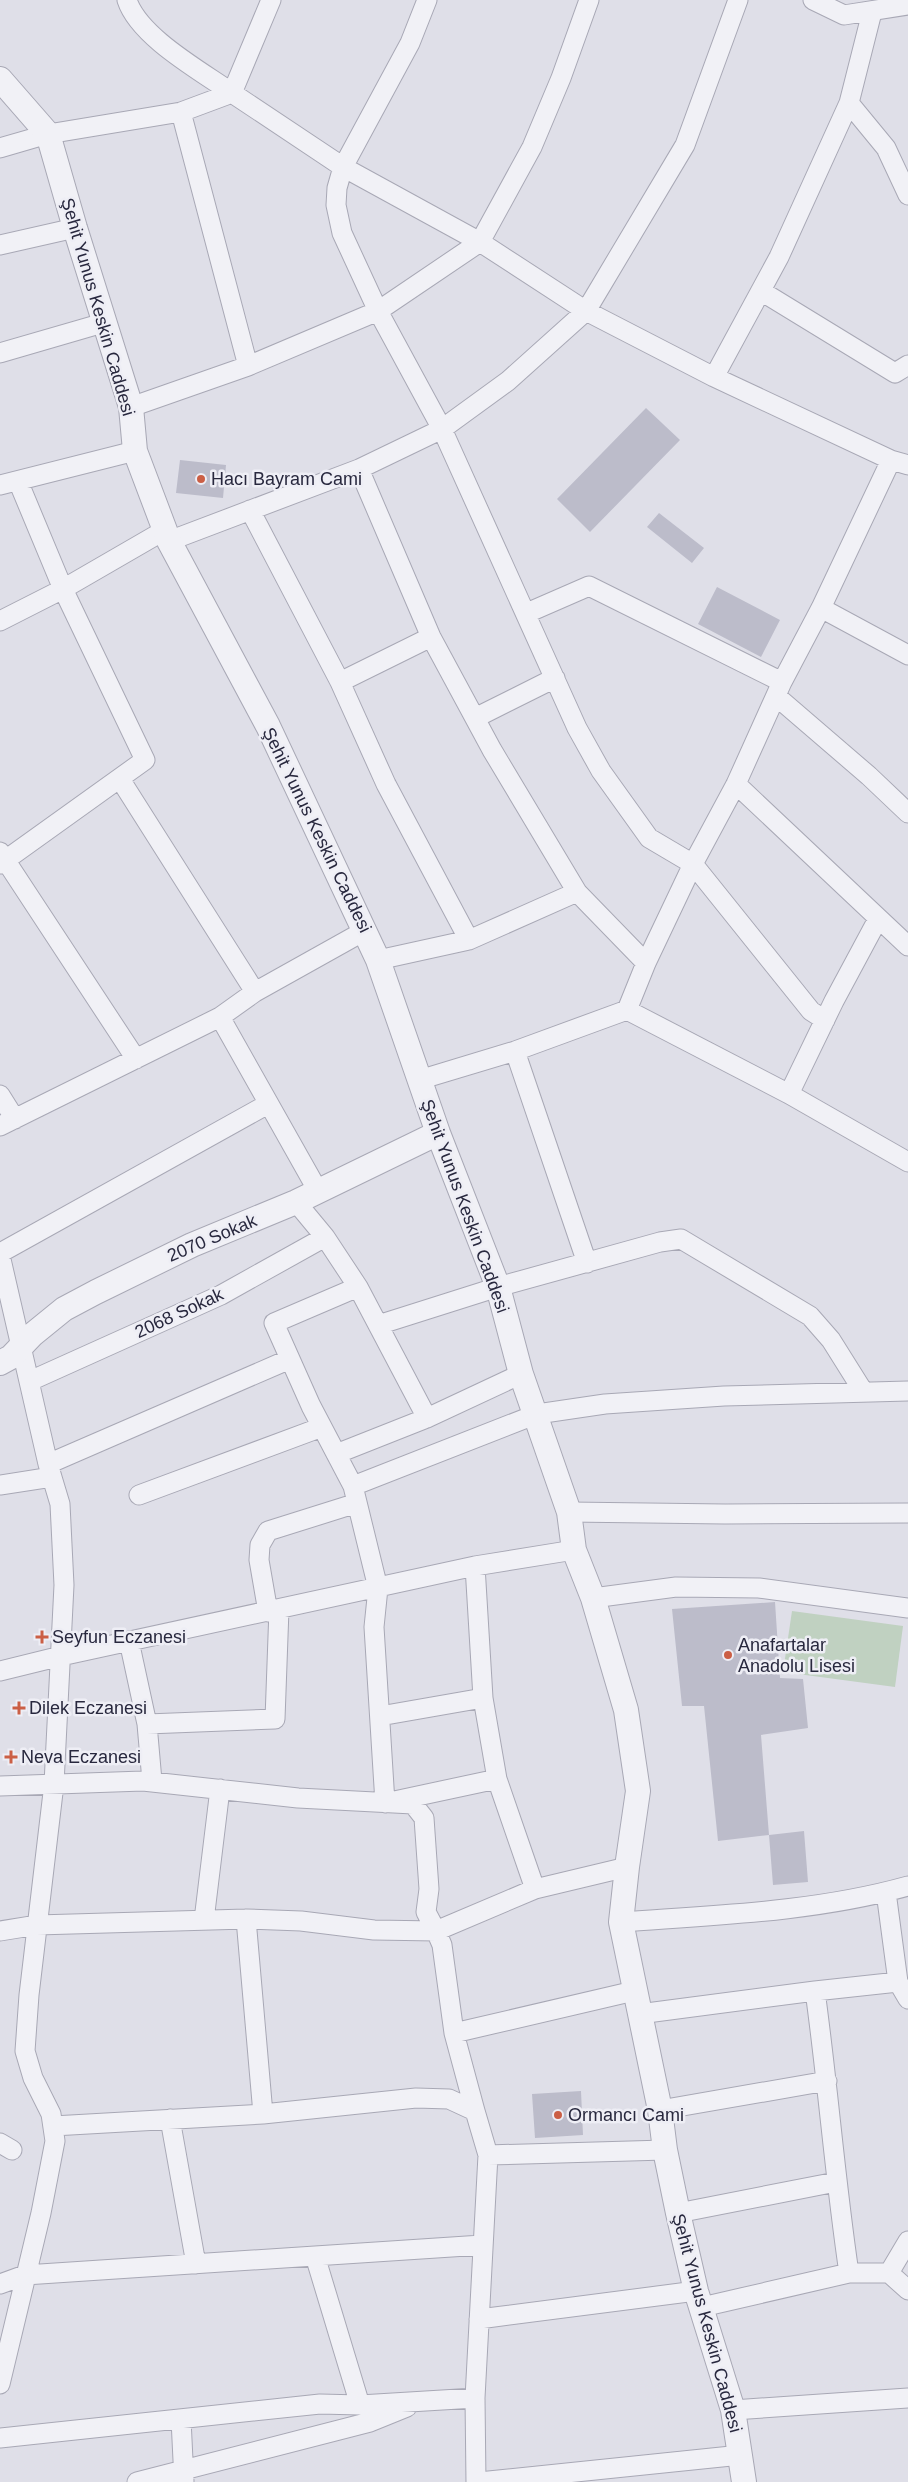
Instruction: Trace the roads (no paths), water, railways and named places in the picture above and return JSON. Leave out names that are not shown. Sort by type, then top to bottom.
[{"type":"street","points":[[126,0],[148,32],[232,93],[343,167],[480,242],[586,312],[714,378],[900,462],[779,689],[736,784],[693,864],[646,963],[627,1010]]},
{"type":"street","points":[[0,148],[48,134],[181,112],[232,93],[271,0]]},
{"type":"street","points":[[426,0],[410,43],[343,167],[337,188],[336,205],[342,233],[378,311],[442,429],[586,745],[601,771],[649,838],[693,864],[811,1011],[825,1020]]},
{"type":"street","points":[[130,407],[248,366],[378,311],[480,242],[532,147],[561,78],[589,0]]},
{"type":"street","points":[[0,621],[167,536],[250,510],[359,469],[442,429],[508,381],[586,312],[685,145],[738,0]]},
{"type":"street","points":[[813,0],[844,15],[908,5]]},
{"type":"street","points":[[714,378],[780,257],[849,103],[872,12]]},
{"type":"street","name":"Şehit Yunus Keskin Caddesi","points":[[0,79],[48,134],[103,323],[130,407],[135,452],[167,536],[268,726],[366,930],[378,960],[438,1132],[498,1287],[521,1374],[569,1512],[574,1550],[593,1598],[626,1710],[638,1791],[621,1922],[660,2110],[665,2150],[678,2213],[699,2299],[733,2410],[744,2482]]},
{"type":"street","points":[[849,103],[886,148],[908,195]]},
{"type":"street","points":[[181,112],[248,366]]},
{"type":"street","points":[[0,245],[75,228]]},
{"type":"street","points":[[761,291],[895,372],[908,365]]},
{"type":"street","points":[[0,353],[103,323]]},
{"type":"street","points":[[135,452],[9,483],[63,589],[145,760],[2,859],[136,1059]]},
{"type":"street","points":[[359,469],[431,637],[475,718],[577,892],[646,963]]},
{"type":"street","points":[[250,510],[340,682],[386,784],[469,940]]},
{"type":"street","points":[[526,613],[590,586],[779,689],[908,813]]},
{"type":"street","points":[[821,608],[908,655]]},
{"type":"street","points":[[340,682],[431,637]]},
{"type":"street","points":[[475,718],[555,678]]},
{"type":"street","points":[[120,779],[255,992]]},
{"type":"street","points":[[736,784],[908,946]]},
{"type":"street","points":[[378,960],[469,940],[577,892]]},
{"type":"street","points":[[789,1094],[878,919]]},
{"type":"street","points":[[0,1094],[7,1123],[220,1018],[255,992],[366,930]]},
{"type":"street","points":[[419,1080],[515,1051],[627,1010],[789,1094],[908,1162]]},
{"type":"street","points":[[220,1018],[318,1191]]},
{"type":"street","points":[[515,1051],[587,1263]]},
{"type":"street","points":[[0,2384],[41,2213],[55,2141],[51,2114],[33,2078],[26,2051],[29,1995],[54,1784],[64,1585],[60,1504],[50,1471],[0,1254],[268,1104]]},
{"type":"street","name":"2070 Sokak","points":[[0,1363],[22,1347],[45,1323],[64,1309],[96,1292],[192,1245],[296,1202],[438,1132]]},
{"type":"street","points":[[296,1202],[325,1238],[358,1287],[427,1418]]},
{"type":"street","name":"2068 Sokak","points":[[30,1381],[220,1295],[325,1238]]},
{"type":"street","points":[[378,1325],[498,1287],[660,1242],[680,1239],[810,1316],[831,1340],[863,1391]]},
{"type":"street","points":[[358,1287],[274,1323],[355,1494],[378,1588],[374,1627],[385,1803]]},
{"type":"street","points":[[0,1485],[50,1471],[290,1359]]},
{"type":"street","points":[[336,1454],[427,1418],[521,1374]]},
{"type":"street","points":[[147,1724],[275,1719],[273,1610],[259,1560],[260,1545],[268,1531],[536,1414],[605,1404],[724,1396],[908,1391]]},
{"type":"street","points":[[139,1495],[322,1427]]},
{"type":"street","points":[[569,1512],[725,1514],[908,1513]]},
{"type":"street","points":[[0,1671],[475,1566],[574,1550]]},
{"type":"street","points":[[475,1566],[483,1698],[498,1779],[536,1889]]},
{"type":"street","points":[[593,1598],[676,1587],[759,1588],[908,1608]]},
{"type":"street","points":[[129,1641],[147,1724],[152,1781]]},
{"type":"street","points":[[380,1716],[483,1698]]},
{"type":"street","points":[[385,1803],[498,1779]]},
{"type":"street","points":[[0,1786],[152,1781],[298,1798],[413,1804],[424,1818],[429,1889],[426,1912],[442,1945],[454,2033],[488,2155],[475,2398],[477,2482],[741,2455]]},
{"type":"street","points":[[204,1920],[220,1789]]},
{"type":"street","points":[[0,1931],[37,1925],[246,1919],[301,1921],[374,1930],[436,1931],[536,1889],[627,1868]]},
{"type":"street","points":[[621,1922],[777,1911],[886,1892],[908,1886]]},
{"type":"street","points":[[886,1892],[898,1982],[908,1999]]},
{"type":"street","points":[[246,1919],[264,2114]]},
{"type":"street","points":[[639,2014],[898,1982]]},
{"type":"street","points":[[454,2033],[634,1991]]},
{"type":"street","points":[[815,1991],[848,2273]]},
{"type":"street","points":[[660,2110],[827,2081]]},
{"type":"street","points":[[53,2126],[264,2114],[416,2098],[449,2099],[475,2111]]},
{"type":"street","points":[[170,2119],[196,2264]]},
{"type":"street","points":[[488,2155],[665,2150]]},
{"type":"street","points":[[678,2213],[836,2182]]},
{"type":"street","points":[[889,2273],[908,2241]]},
{"type":"street","points":[[0,2284],[25,2275],[482,2245]]},
{"type":"street","points":[[315,2256],[360,2405]]},
{"type":"street","points":[[480,2319],[699,2299],[848,2273],[889,2273],[908,2290]]},
{"type":"street","points":[[0,2438],[320,2404],[360,2405],[475,2398]]},
{"type":"street","points":[[733,2410],[908,2398]]},
{"type":"street","points":[[137,2482],[183,2475],[370,2422],[420,2401]]},
{"type":"street","points":[[180,2419],[183,2475]]},
{"type":"place","name":"Hacı Bayram Cami","points":[[201,479]]},
{"type":"place","name":"Seyfun Eczanesi","points":[[42,1637]]},
{"type":"place","name":"Anafartalar Anadolu Lisesi","points":[[728,1655]]},
{"type":"place","name":"Dilek Eczanesi","points":[[19,1708]]},
{"type":"place","name":"Neva Eczanesi","points":[[11,1757]]},
{"type":"place","name":"Ormancı Cami","points":[[558,2115]]}]
